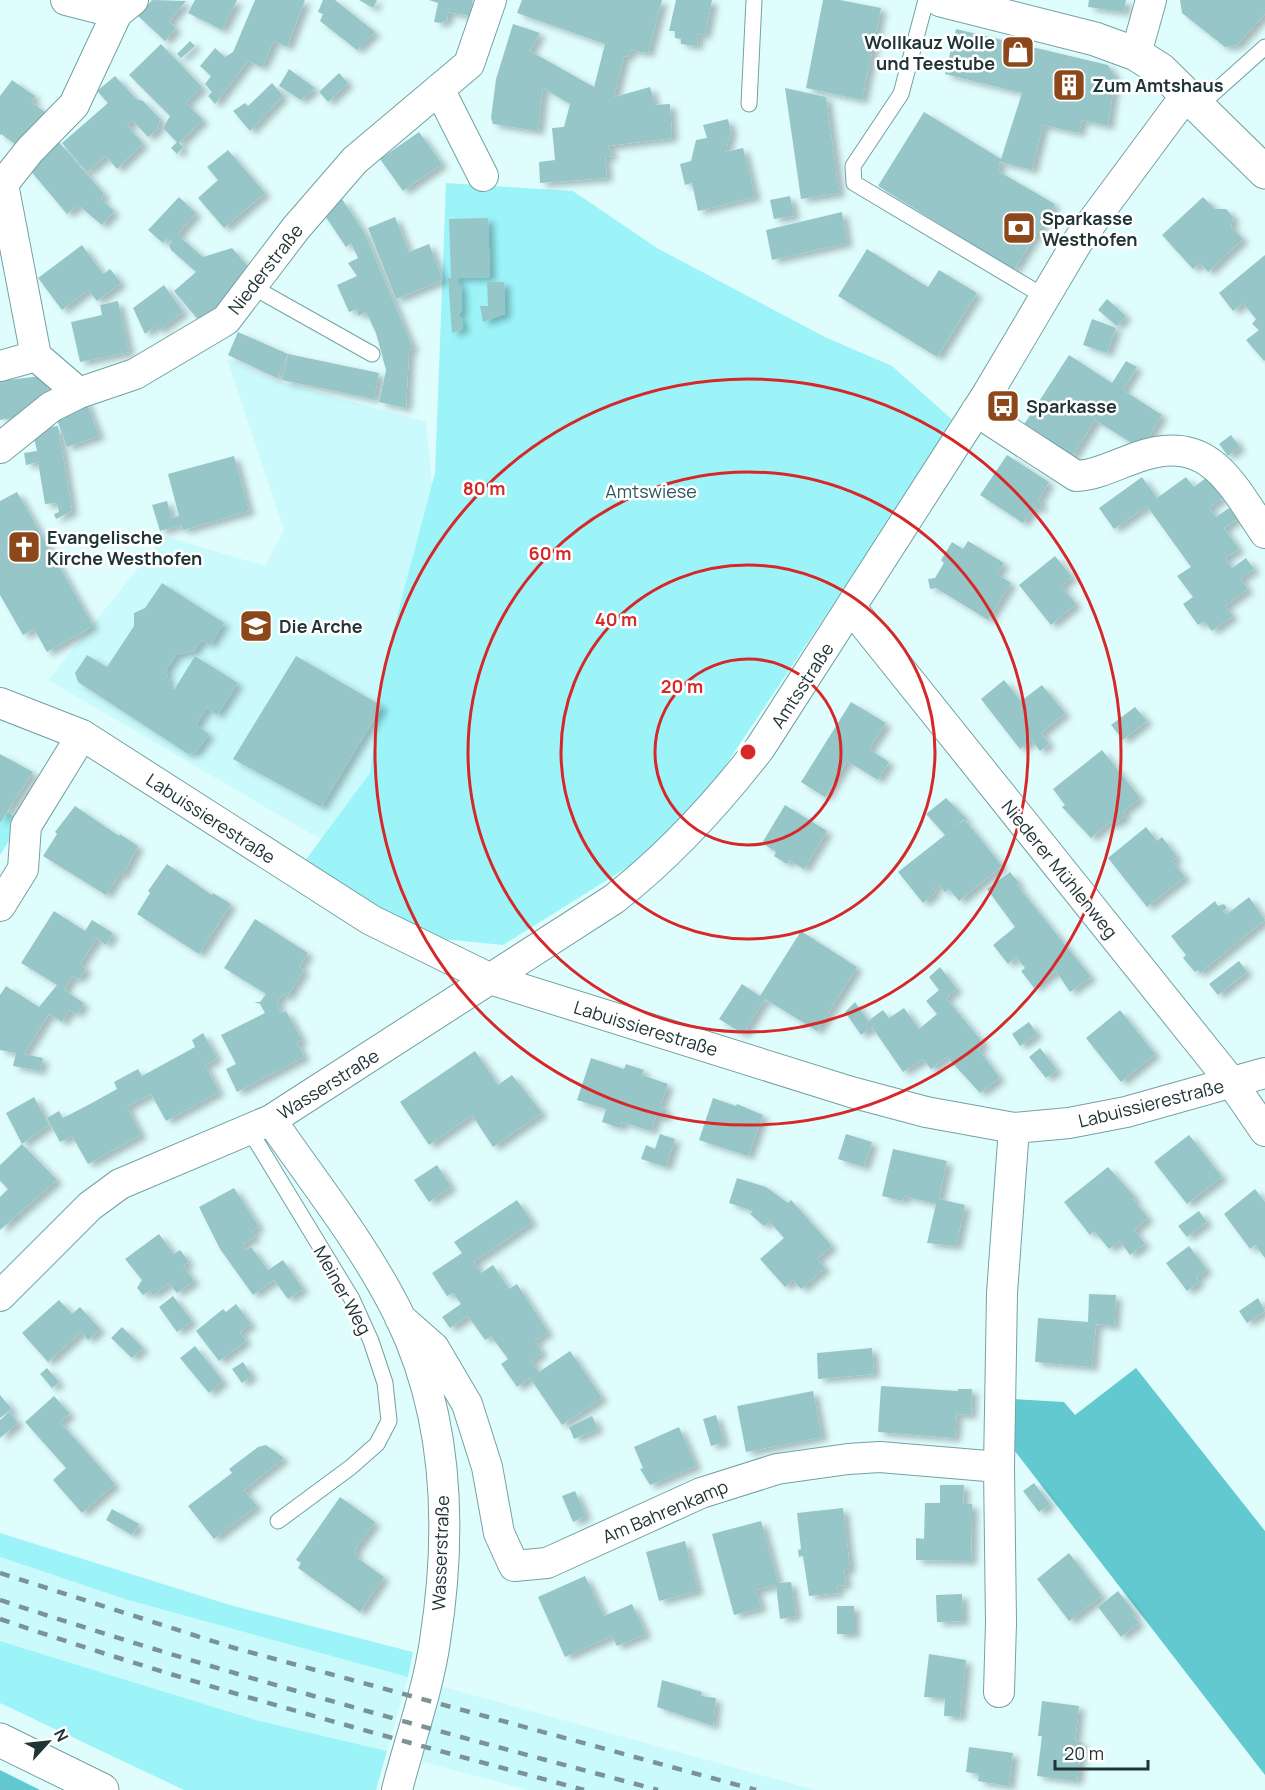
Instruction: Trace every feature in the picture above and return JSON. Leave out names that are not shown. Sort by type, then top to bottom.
[{"type":"street","points":[[66,0],[125,7],[74,105],[30,150],[2,183],[36,356],[79,393]]},
{"type":"street","name":"Niederstraße","points":[[0,448],[51,407],[79,393],[135,374],[226,320],[296,228],[355,160],[469,64],[491,0]]},
{"type":"street","points":[[941,0],[1095,39],[1136,54],[1161,70],[1265,172]]},
{"type":"street","points":[[1136,54],[1150,0]]},
{"type":"street","points":[[439,89],[483,176]]},
{"type":"street","name":"Amtsstraße","points":[[492,980],[614,899],[653,868],[685,838],[724,795],[760,748],[852,609],[1096,214],[1193,100]]},
{"type":"street","points":[[0,366],[36,356]]},
{"type":"street","points":[[976,411],[1076,476],[1089,475],[1143,455],[1172,448],[1202,458],[1223,471],[1265,533]]},
{"type":"street","name":"Niederer Mühlenweg","points":[[852,609],[1232,1083],[1265,1131]]},
{"type":"street","name":"Labuissierestraße","points":[[0,703],[82,735],[371,920],[492,980],[851,1092],[926,1112],[1014,1128],[1069,1123],[1126,1112],[1265,1073]]},
{"type":"street","points":[[0,906],[24,869],[26,826],[82,735]]},
{"type":"street","name":"Wasserstraße","points":[[397,1790],[435,1643],[442,1573],[445,1502],[430,1394],[400,1318],[370,1265],[261,1126],[492,980]]},
{"type":"street","points":[[0,1296],[90,1206],[120,1185],[261,1126]]},
{"type":"street","points":[[999,1692],[1002,1623],[999,1467],[1002,1293],[1014,1128]]},
{"type":"street","name":"Wasserstraße","points":[[400,1318],[434,1348],[467,1404],[488,1467],[499,1533]]},
{"type":"street","name":"Am Bahrenkamp","points":[[499,1533],[514,1566],[547,1563],[701,1493],[777,1469],[880,1457],[999,1467]]},
{"type":"street","points":[[0,1740],[102,1790]]},
{"type":"lane","points":[[749,104],[754,0]]},
{"type":"lane","points":[[926,0],[901,94],[853,166],[854,183],[1045,297]]},
{"type":"lane","points":[[1193,100],[1265,47]]},
{"type":"lane","points":[[251,286],[372,354]]},
{"type":"lane","name":"Meiner Weg","points":[[261,1126],[352,1299],[371,1341],[385,1383],[389,1421],[377,1444],[351,1467],[278,1521]]},
{"type":"shaded area","name":"Die Arche","points":[[227,359],[270,379],[426,422],[438,544],[384,775],[344,853],[48,680],[164,536],[265,566],[284,530]]},
{"type":"shaded area","points":[[1136,1368],[1265,1531],[1265,1775],[1014,1450],[1012,1399],[1064,1402],[1075,1415]]},
{"type":"shaded area","points":[[0,1557],[128,1600],[408,1677],[387,1751],[256,1720],[0,1641]]},
{"type":"shaded area","points":[[441,1686],[815,1790],[528,1790],[420,1761]]},
{"type":"shaded area","points":[[0,1770],[40,1790],[0,1790]]},
{"type":"green space","name":"Amtswiese","points":[[446,183],[573,191],[657,248],[825,337],[892,366],[955,422],[679,835],[503,945],[442,939],[296,873],[370,773],[387,654],[435,473]]},
{"type":"green space","points":[[7,812],[21,822],[0,855],[0,821]]},
{"type":"green space","points":[[0,1533],[230,1605],[413,1652],[408,1677],[128,1600],[0,1557]]},
{"type":"green space","points":[[0,1641],[256,1720],[387,1751],[376,1790],[184,1790],[0,1703]]},
{"type":"building","points":[[152,0],[186,1],[169,22],[176,28],[165,41],[138,16]]},
{"type":"building","points":[[195,0],[237,0],[222,30],[188,13]]},
{"type":"building","points":[[255,0],[305,0],[287,47],[274,41],[262,67],[248,61],[215,104],[208,96],[212,92],[205,84],[211,76],[200,66],[215,48],[225,57],[233,52]]},
{"type":"building","points":[[323,0],[335,0],[375,32],[357,50],[320,21],[323,14],[318,12]]},
{"type":"building","points":[[359,0],[377,0],[373,8]]},
{"type":"building","points":[[429,0],[473,0],[470,16],[448,12],[447,20],[441,23],[434,22],[438,3]]},
{"type":"building","points":[[522,0],[662,0],[648,53],[630,50],[628,57],[624,56],[614,97],[650,87],[655,105],[670,104],[672,138],[608,146],[613,156],[605,157],[607,178],[540,183],[539,162],[555,160],[552,128],[564,127],[570,104],[543,88],[538,131],[493,124],[491,118],[496,79],[513,24],[540,33],[530,51],[594,87],[605,44],[517,13]]},
{"type":"building","points":[[676,0],[712,0],[705,35],[698,34],[697,46],[681,44],[681,39],[675,38],[675,31],[669,31]]},
{"type":"building","points":[[823,0],[840,0],[881,8],[862,100],[806,88]]},
{"type":"building","points":[[1089,0],[1126,0],[1124,12],[1088,7]]},
{"type":"building","points":[[1180,0],[1265,0],[1265,14],[1237,45],[1225,47],[1182,13]]},
{"type":"building","points":[[956,29],[1108,65],[1115,77],[1108,126],[1082,120],[1079,133],[1043,125],[1032,170],[1000,162],[998,171],[1055,204],[1014,270],[878,186],[924,112],[1001,159],[1022,93],[945,74]]},
{"type":"building","points":[[190,41],[195,46],[181,58],[177,54]]},
{"type":"building","points":[[161,44],[202,87],[186,103],[203,120],[179,143],[183,147],[177,154],[171,148],[177,142],[163,128],[170,116],[129,75]]},
{"type":"building","points":[[289,69],[315,88],[301,100],[279,86]]},
{"type":"building","points":[[339,73],[348,83],[328,102],[319,92]]},
{"type":"building","points":[[115,76],[136,99],[143,101],[160,119],[158,129],[148,137],[133,121],[127,125],[143,144],[117,169],[106,156],[87,172],[62,143],[108,103],[97,91]]},
{"type":"building","points":[[12,80],[35,96],[31,102],[45,112],[19,147],[1,134],[0,136],[0,96]]},
{"type":"building","points":[[272,83],[283,96],[250,131],[233,111],[245,103],[248,106]]},
{"type":"building","points":[[785,88],[826,97],[839,193],[801,199]]},
{"type":"building","points":[[728,119],[731,132],[725,152],[743,148],[755,197],[698,211],[692,183],[685,185],[680,164],[691,161],[696,140],[707,138],[703,125]]},
{"type":"building","points":[[419,132],[442,164],[403,191],[380,159]]},
{"type":"building","points":[[59,142],[104,194],[101,199],[114,211],[102,225],[78,205],[67,214],[29,169]]},
{"type":"building","points":[[228,150],[265,193],[224,228],[198,198],[218,180],[207,167]]},
{"type":"building","points":[[790,196],[794,216],[774,219],[770,200]]},
{"type":"building","points":[[179,197],[196,213],[178,234],[181,238],[203,257],[232,248],[251,270],[238,288],[200,322],[174,291],[196,272],[171,250],[169,245],[172,242],[167,238],[163,243],[148,230]]},
{"type":"building","points":[[1203,197],[1215,209],[1226,209],[1233,217],[1231,227],[1243,239],[1208,272],[1200,263],[1193,269],[1162,235]]},
{"type":"building","points":[[342,199],[365,234],[413,348],[409,351],[406,408],[379,402],[386,370],[376,333],[366,312],[358,316],[357,309],[349,312],[337,285],[357,276],[348,263],[358,258],[351,243],[346,247],[323,213]]},
{"type":"building","points":[[842,212],[847,243],[772,260],[766,230]]},
{"type":"building","points":[[395,217],[409,252],[429,244],[443,280],[396,299],[368,228]]},
{"type":"building","points":[[488,218],[490,277],[457,278],[457,283],[461,286],[462,310],[458,315],[462,319],[463,329],[452,333],[448,278],[451,278],[449,219]]},
{"type":"building","points":[[82,245],[103,274],[110,269],[121,283],[97,301],[88,290],[62,310],[38,278]]},
{"type":"building","points":[[867,249],[928,287],[939,270],[977,293],[937,357],[838,296]]},
{"type":"building","points":[[1265,255],[1264,361],[1246,340],[1259,330],[1252,324],[1256,319],[1243,303],[1233,311],[1219,293]]},
{"type":"building","points":[[487,282],[504,282],[505,314],[483,322],[480,306],[488,306]]},
{"type":"building","points":[[164,285],[183,312],[159,330],[155,326],[145,334],[133,308]]},
{"type":"building","points":[[1107,299],[1126,316],[1117,326],[1098,310]]},
{"type":"building","points":[[118,301],[129,352],[80,362],[71,322],[102,315],[100,305]]},
{"type":"building","points":[[1092,319],[1116,328],[1107,353],[1083,345]]},
{"type":"building","points":[[238,332],[288,354],[277,378],[228,355]]},
{"type":"building","points":[[288,354],[379,373],[374,399],[282,380]]},
{"type":"building","points":[[1069,355],[1112,383],[1126,361],[1137,367],[1123,390],[1162,415],[1141,449],[1095,420],[1072,457],[1023,426]]},
{"type":"building","points":[[46,377],[49,401],[25,407],[26,416],[0,420],[0,381]]},
{"type":"building","points":[[85,399],[99,436],[67,447],[54,411]]},
{"type":"building","points":[[58,426],[72,511],[56,519],[54,514],[59,512],[57,503],[45,504],[38,462],[26,465],[24,453],[37,451],[32,429]]},
{"type":"building","points":[[1231,435],[1240,447],[1228,456],[1219,444]]},
{"type":"building","points":[[1007,455],[1049,482],[1038,501],[1042,504],[1039,510],[1034,507],[1023,523],[980,495]]},
{"type":"building","points":[[234,456],[249,511],[183,530],[181,525],[160,531],[152,505],[167,501],[172,518],[179,516],[168,474]]},
{"type":"building","points":[[1142,477],[1157,498],[1186,477],[1194,487],[1207,477],[1222,498],[1209,508],[1216,517],[1229,508],[1237,519],[1224,528],[1239,549],[1225,558],[1232,568],[1246,558],[1254,569],[1240,579],[1248,589],[1225,606],[1233,616],[1212,631],[1204,621],[1198,625],[1183,604],[1193,597],[1177,576],[1191,567],[1147,506],[1114,529],[1099,508]]},
{"type":"building","name":"Evangelische Kirche Westhofen","points":[[17,492],[93,626],[47,652],[34,629],[23,635],[0,595],[0,501]]},
{"type":"building","points":[[968,541],[1004,563],[997,574],[1011,583],[988,620],[936,588],[930,589],[928,579],[935,578],[944,563],[941,560],[952,542],[963,549]]},
{"type":"building","points":[[1055,556],[1072,577],[1061,586],[1076,604],[1051,625],[1019,585]]},
{"type":"building","points":[[162,583],[224,623],[210,645],[202,640],[194,651],[176,655],[166,670],[170,688],[174,690],[195,656],[238,683],[217,715],[207,708],[196,725],[209,734],[196,752],[188,754],[78,682],[75,673],[87,655],[107,667],[134,626],[134,613],[145,608]]},
{"type":"building","points":[[296,656],[382,706],[321,807],[233,759]]},
{"type":"building","points":[[1004,680],[1021,701],[1042,685],[1065,713],[1041,733],[1049,744],[1040,751],[1032,740],[1020,749],[981,699]]},
{"type":"building","points":[[851,702],[886,723],[869,749],[889,762],[878,780],[847,761],[825,797],[801,782]]},
{"type":"building","points":[[1135,707],[1147,721],[1123,740],[1111,725]]},
{"type":"building","points":[[1102,750],[1140,798],[1123,812],[1125,816],[1113,825],[1110,822],[1091,838],[1062,807],[1065,805],[1053,789]]},
{"type":"building","points":[[0,754],[33,772],[0,823]]},
{"type":"building","points":[[946,798],[967,819],[964,819],[954,828],[965,820],[1002,866],[959,901],[949,889],[945,892],[939,885],[933,889],[936,892],[923,903],[898,872],[945,835],[926,814]]},
{"type":"building","points":[[785,805],[827,831],[804,869],[789,860],[787,864],[774,856],[776,852],[762,843]]},
{"type":"building","points":[[75,806],[138,846],[123,875],[120,873],[106,895],[43,856],[57,834],[55,832]]},
{"type":"building","points":[[1146,827],[1157,841],[1162,837],[1177,857],[1172,861],[1185,877],[1147,907],[1108,858]]},
{"type":"building","points":[[167,864],[212,895],[213,893],[231,904],[199,954],[137,914],[150,893],[148,891]]},
{"type":"building","points":[[1010,872],[1019,883],[1017,885],[1091,977],[1070,992],[1056,971],[1034,988],[1021,971],[1025,968],[1016,957],[1008,964],[993,945],[1015,927],[987,889]]},
{"type":"building","points":[[1249,897],[1265,920],[1200,973],[1198,970],[1195,972],[1183,958],[1186,955],[1171,936],[1215,901],[1218,906],[1224,904],[1227,908],[1223,911],[1226,915]]},
{"type":"building","points":[[54,911],[85,931],[92,920],[113,933],[106,945],[97,938],[80,964],[86,969],[78,980],[73,976],[64,990],[84,1003],[77,1014],[70,1010],[62,1022],[49,1014],[24,1054],[43,1058],[40,1071],[13,1066],[16,1053],[0,1050],[0,995],[6,986],[39,1007],[57,985],[21,963]]},
{"type":"building","points":[[255,919],[308,953],[299,967],[304,970],[287,997],[282,994],[277,1003],[284,1003],[277,1005],[281,1013],[286,1011],[302,1040],[297,1042],[304,1057],[237,1092],[226,1069],[236,1064],[221,1035],[265,1013],[260,1004],[254,1002],[260,1002],[266,994],[224,968]]},
{"type":"building","points":[[801,931],[857,967],[817,1031],[765,999],[743,1034],[719,1019],[742,984],[760,996]]},
{"type":"building","points":[[1239,961],[1247,972],[1218,995],[1209,984]]},
{"type":"building","points":[[940,967],[957,989],[946,998],[984,1044],[978,1049],[1000,1078],[980,1093],[947,1057],[931,1069],[923,1059],[903,1072],[872,1027],[861,1035],[845,1012],[855,1002],[868,1021],[883,1010],[889,1018],[904,1008],[919,1029],[937,1014],[926,1001],[939,990],[929,977]]},
{"type":"building","points":[[1120,1010],[1155,1054],[1121,1082],[1086,1038]]},
{"type":"building","points":[[1029,1022],[1037,1034],[1020,1046],[1012,1034]]},
{"type":"building","points":[[203,1033],[217,1058],[205,1065],[219,1092],[166,1121],[151,1094],[127,1107],[141,1135],[88,1164],[72,1136],[60,1142],[47,1118],[59,1111],[63,1118],[90,1104],[117,1089],[114,1082],[138,1069],[142,1076],[195,1047],[192,1040]]},
{"type":"building","points":[[1040,1048],[1057,1070],[1046,1078],[1029,1057]]},
{"type":"building","points":[[475,1051],[498,1085],[512,1075],[542,1113],[493,1147],[472,1115],[429,1145],[400,1102]]},
{"type":"building","points":[[591,1058],[624,1069],[626,1064],[644,1070],[642,1075],[668,1084],[660,1107],[667,1110],[665,1117],[656,1117],[651,1131],[622,1122],[620,1128],[602,1122],[606,1109],[577,1100]]},
{"type":"building","points":[[34,1097],[49,1125],[22,1144],[6,1113]]},
{"type":"building","points":[[713,1098],[736,1106],[737,1104],[763,1115],[748,1156],[699,1140]]},
{"type":"building","points":[[660,1134],[675,1139],[666,1167],[641,1159],[646,1145],[655,1149]]},
{"type":"building","points":[[846,1134],[872,1142],[864,1167],[838,1159]]},
{"type":"building","points":[[1189,1135],[1222,1177],[1187,1204],[1154,1162]]},
{"type":"building","points":[[22,1144],[57,1180],[0,1230],[0,1197],[8,1189],[0,1181],[0,1165]]},
{"type":"building","points":[[893,1149],[947,1161],[939,1199],[965,1205],[956,1246],[927,1243],[936,1204],[904,1196],[903,1201],[882,1196]]},
{"type":"building","points":[[437,1165],[451,1187],[429,1202],[414,1180]]},
{"type":"building","points":[[1108,1167],[1135,1197],[1133,1199],[1148,1218],[1134,1230],[1145,1244],[1130,1255],[1120,1241],[1109,1249],[1094,1231],[1090,1235],[1064,1202]]},
{"type":"building","points":[[737,1178],[766,1187],[788,1203],[791,1200],[832,1246],[817,1259],[825,1268],[801,1289],[793,1280],[785,1287],[760,1259],[784,1238],[769,1221],[764,1226],[750,1214],[753,1211],[729,1203]]},
{"type":"building","points":[[234,1188],[259,1227],[252,1231],[255,1237],[243,1244],[246,1250],[251,1247],[268,1270],[283,1260],[303,1289],[288,1299],[274,1280],[253,1295],[220,1249],[199,1207]]},
{"type":"building","points":[[1255,1189],[1265,1202],[1265,1258],[1255,1245],[1250,1249],[1224,1214]]},
{"type":"building","points":[[517,1200],[532,1222],[474,1262],[481,1273],[493,1265],[509,1289],[517,1284],[548,1332],[535,1341],[542,1353],[531,1361],[539,1372],[570,1351],[602,1398],[562,1425],[530,1378],[517,1387],[501,1364],[508,1359],[491,1336],[485,1340],[468,1316],[450,1328],[442,1317],[461,1304],[453,1293],[447,1296],[432,1273],[462,1253],[454,1242]]},
{"type":"building","points":[[1199,1211],[1207,1222],[1187,1237],[1178,1226]]},
{"type":"building","points":[[159,1234],[174,1254],[180,1250],[189,1262],[183,1266],[194,1281],[177,1293],[169,1283],[153,1295],[150,1291],[143,1295],[137,1288],[142,1280],[125,1259]]},
{"type":"building","points":[[1189,1246],[1207,1270],[1196,1278],[1199,1282],[1187,1291],[1166,1263]]},
{"type":"building","points":[[1089,1294],[1116,1295],[1114,1326],[1096,1324],[1092,1367],[1035,1362],[1038,1318],[1088,1322]]},
{"type":"building","points":[[173,1296],[192,1321],[177,1332],[159,1307]]},
{"type":"building","points":[[1258,1298],[1265,1311],[1247,1323],[1239,1311]]},
{"type":"building","points":[[59,1300],[72,1314],[80,1307],[100,1329],[88,1340],[81,1332],[48,1362],[22,1333]]},
{"type":"building","points":[[236,1304],[251,1324],[240,1332],[246,1341],[219,1361],[196,1331],[223,1309],[226,1312]]},
{"type":"building","points":[[122,1327],[143,1348],[132,1358],[111,1338]]},
{"type":"building","points":[[195,1346],[223,1381],[209,1393],[180,1358]]},
{"type":"building","points":[[872,1348],[874,1374],[818,1379],[817,1353]]},
{"type":"building","points":[[243,1362],[252,1376],[242,1383],[232,1369]]},
{"type":"building","points":[[47,1368],[59,1382],[52,1388],[40,1374]]},
{"type":"building","points":[[881,1386],[958,1391],[958,1389],[972,1389],[971,1415],[957,1414],[957,1407],[955,1438],[878,1432]]},
{"type":"building","points":[[813,1391],[822,1437],[746,1452],[737,1406]]},
{"type":"building","points":[[0,1395],[12,1409],[0,1418]]},
{"type":"building","points":[[54,1396],[70,1414],[60,1422],[115,1484],[82,1513],[53,1480],[66,1468],[25,1422]]},
{"type":"building","points":[[9,1412],[18,1423],[0,1438],[0,1420]]},
{"type":"building","points":[[716,1415],[724,1442],[711,1446],[703,1419]]},
{"type":"building","points":[[592,1416],[598,1429],[574,1439],[569,1427]]},
{"type":"building","points":[[679,1427],[696,1466],[650,1485],[640,1469],[643,1468],[634,1447]]},
{"type":"building","points":[[266,1445],[284,1458],[244,1490],[257,1506],[214,1539],[188,1506],[232,1473],[229,1469],[258,1447]]},
{"type":"building","points":[[1034,1483],[1050,1504],[1039,1512],[1023,1491]]},
{"type":"building","points":[[940,1485],[964,1485],[963,1504],[972,1504],[971,1561],[916,1560],[916,1538],[924,1539],[925,1503],[940,1503]]},
{"type":"building","points":[[575,1491],[586,1516],[573,1522],[562,1496]]},
{"type":"building","points":[[340,1497],[375,1522],[355,1550],[356,1557],[384,1577],[360,1612],[298,1568],[301,1563],[296,1560]]},
{"type":"building","points":[[843,1508],[850,1569],[844,1570],[846,1585],[837,1586],[839,1593],[809,1596],[803,1556],[799,1557],[798,1550],[801,1549],[797,1513]]},
{"type":"building","points":[[112,1509],[139,1524],[132,1535],[106,1520]]},
{"type":"building","points":[[761,1521],[778,1583],[791,1582],[796,1616],[780,1619],[776,1585],[756,1590],[761,1608],[734,1615],[712,1534]]},
{"type":"building","points":[[685,1541],[698,1591],[659,1601],[646,1552]]},
{"type":"building","points":[[1069,1553],[1102,1596],[1069,1621],[1037,1579]]},
{"type":"building","points":[[585,1576],[604,1616],[632,1604],[646,1634],[617,1646],[612,1636],[565,1657],[538,1597]]},
{"type":"building","points":[[1118,1591],[1135,1613],[1133,1615],[1139,1623],[1121,1637],[1098,1607]]},
{"type":"building","points":[[962,1594],[963,1621],[937,1622],[936,1595]]},
{"type":"building","points":[[837,1606],[854,1606],[854,1634],[837,1634]]},
{"type":"building","points":[[929,1654],[966,1660],[960,1717],[944,1716],[945,1698],[924,1697]]},
{"type":"building","points":[[662,1680],[702,1692],[701,1696],[716,1698],[713,1726],[657,1707]]},
{"type":"building","points":[[1042,1701],[1079,1706],[1075,1741],[1082,1742],[1077,1781],[1037,1776],[1042,1736],[1038,1736]]},
{"type":"building","points":[[969,1747],[1013,1753],[1009,1786],[978,1781],[979,1774],[966,1772]]},
{"type":"railway","points":[[0,1573],[231,1647],[756,1790]]},
{"type":"railway","points":[[0,1600],[245,1676],[658,1790]]},
{"type":"railway","points":[[0,1619],[217,1688],[584,1790]]},
{"type":"place","name":"Wollkauz Wolle und Teestube","points":[[1018,52]]},
{"type":"place","name":"Zum Amtshaus","points":[[1069,85]]},
{"type":"place","name":"Sparkasse Westhofen","points":[[1019,228]]},
{"type":"place","name":"Sparkasse","points":[[1003,406]]},
{"type":"place","name":"Evangelische Kirche Westhofen","points":[[24,547]]},
{"type":"place","name":"Die Arche","points":[[256,626]]}]
